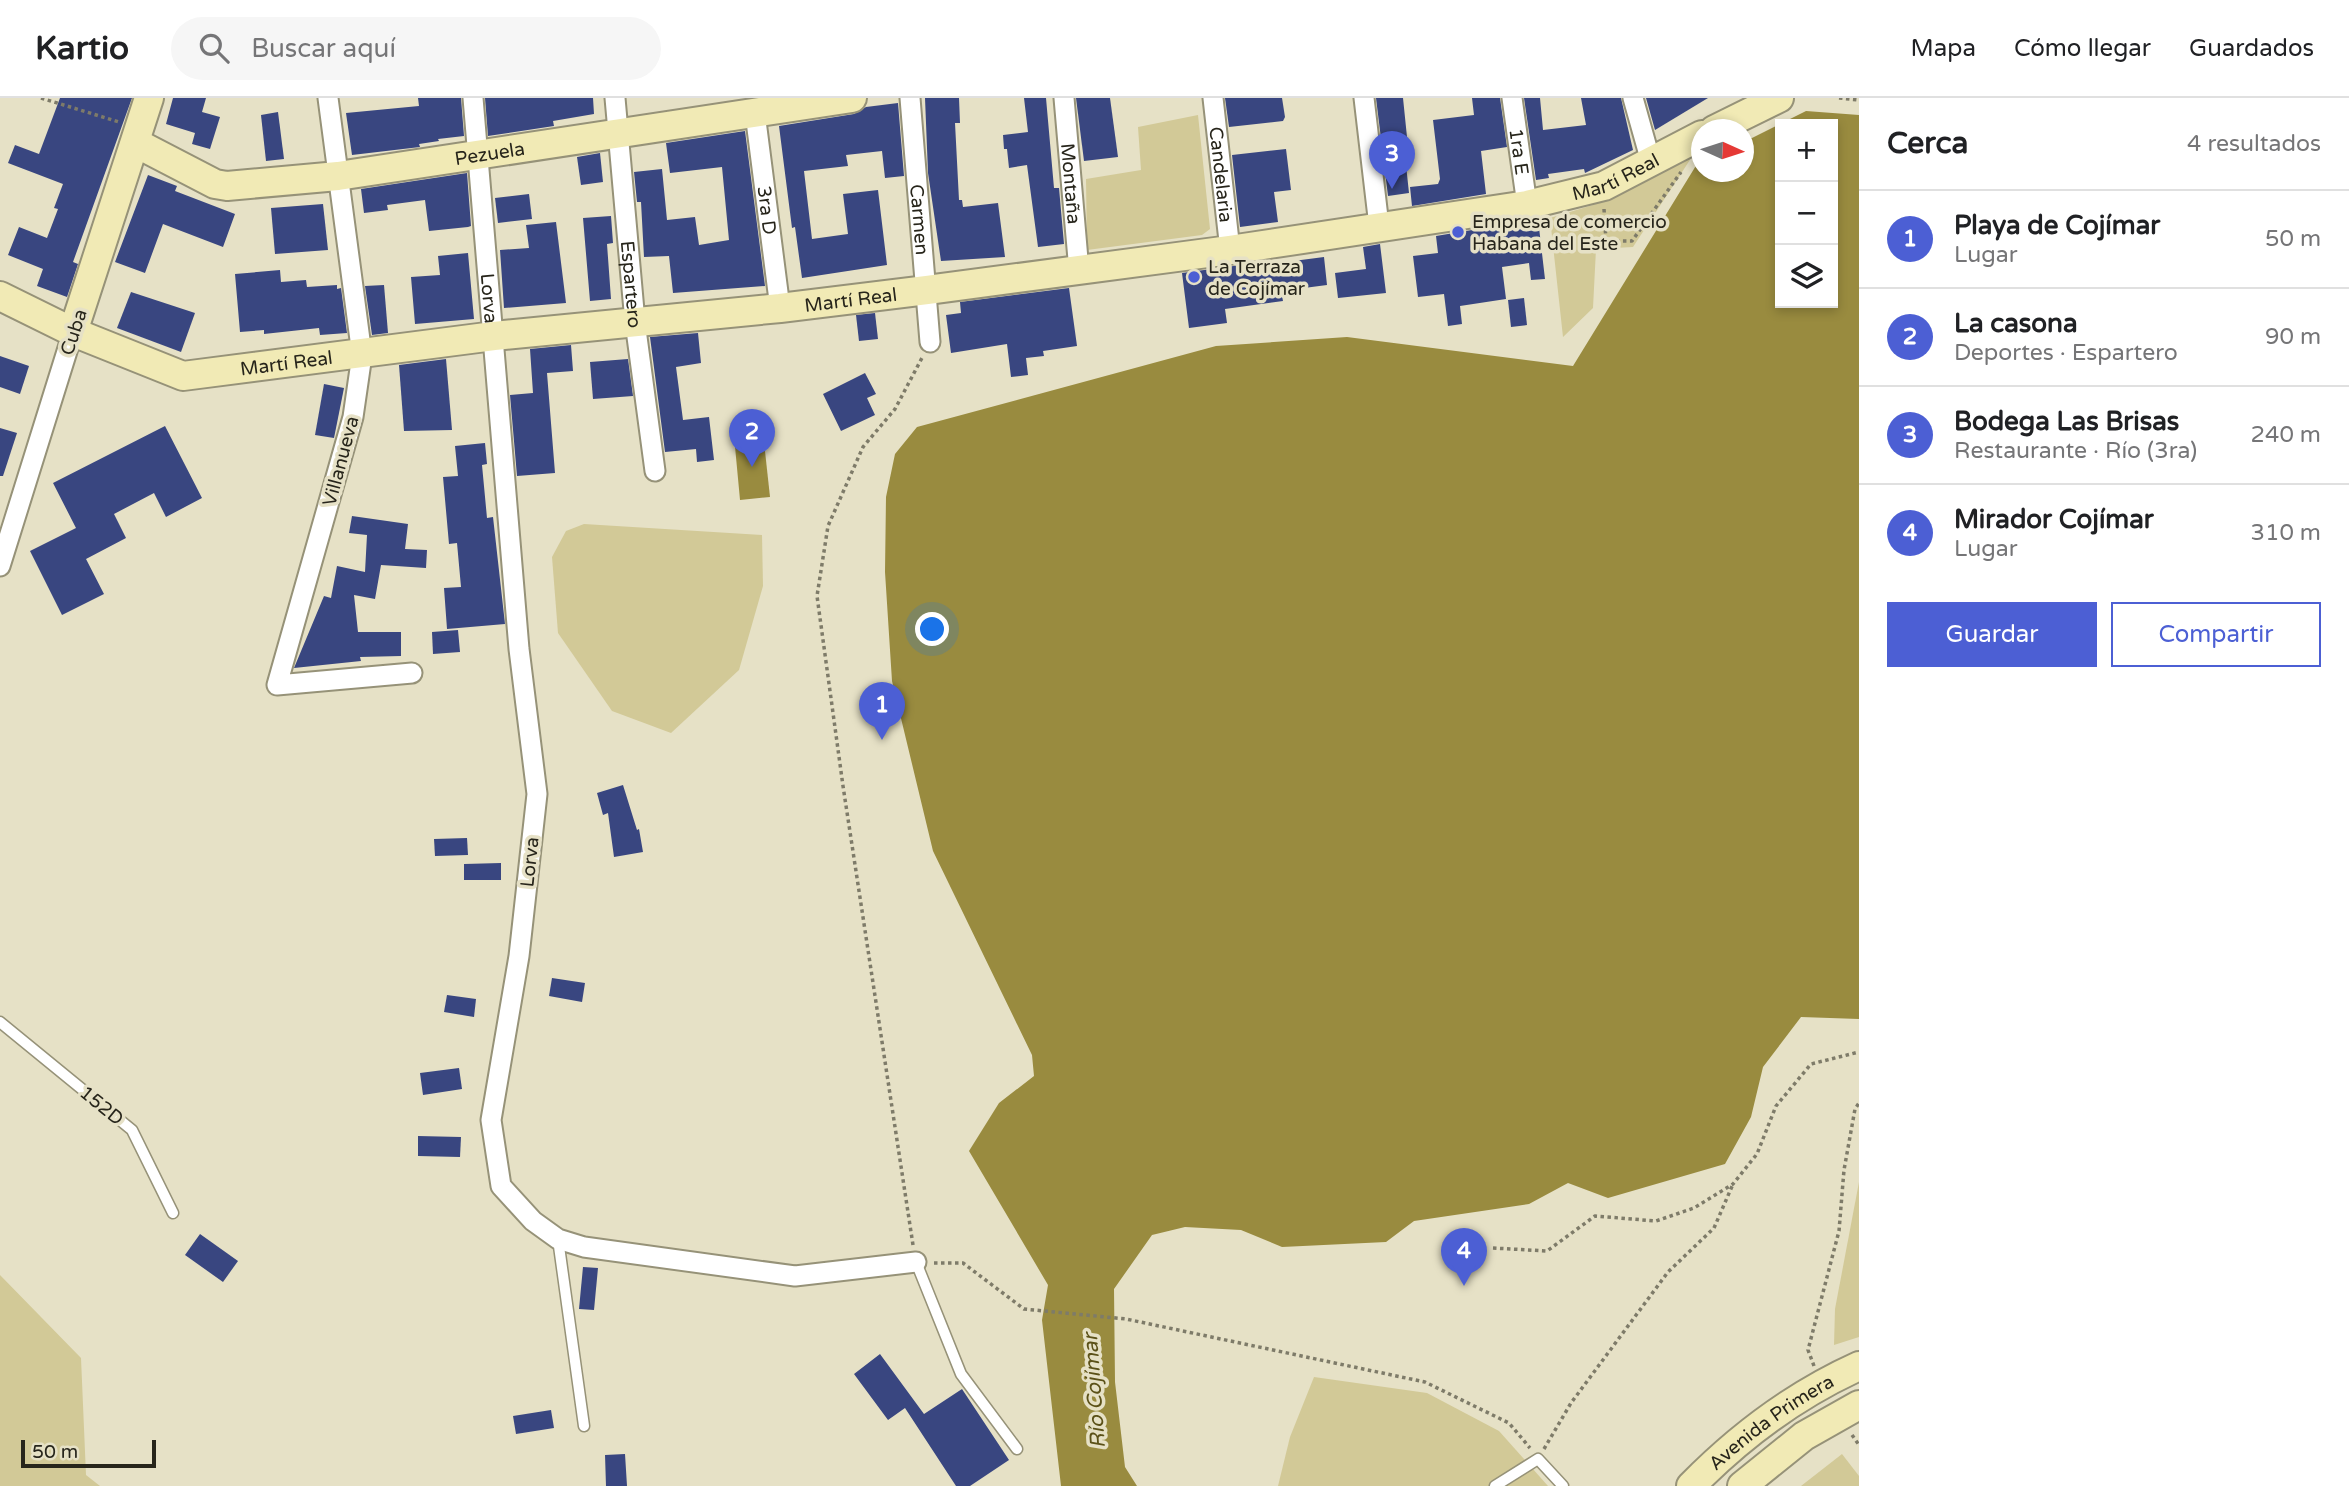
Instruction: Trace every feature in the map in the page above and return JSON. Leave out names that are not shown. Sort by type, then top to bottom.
[{"type":"main road","name":"Cuba","points":[[73,332],[149,98]]},
{"type":"main road","name":"Pezuela","points":[[138,136],[226,186],[338,176],[852,98]]},
{"type":"main road","points":[[1736,119],[1779,98]]},
{"type":"main road","name":"Martí Real","points":[[0,296],[73,332],[183,376],[494,336],[780,308],[1079,271],[1527,205],[1604,186],[1691,141]]},
{"type":"main road","name":"Avenida Primera","points":[[1691,1486],[1721,1455],[1820,1384],[1859,1366]]},
{"type":"main road","points":[[1820,1384],[1848,1410]]},
{"type":"main road","name":"Avenida Primera","points":[[1742,1486],[1804,1436],[1848,1410]]},
{"type":"street","name":"Villanueva","points":[[328,98],[362,355],[353,417],[276,685],[412,673]]},
{"type":"street","name":"Lorva","points":[[473,98],[519,649],[537,794],[519,956],[492,1120],[501,1186],[533,1222],[558,1239],[584,1247],[795,1276],[916,1262]]},
{"type":"street","name":"Espartero","points":[[615,98],[635,322],[655,471]]},
{"type":"street","name":"Carmen","points":[[910,98],[928,290],[930,342]]},
{"type":"street","name":"Montaña","points":[[1064,98],[1079,271]]},
{"type":"street","name":"Candelaria","points":[[1213,98],[1230,250]]},
{"type":"street","points":[[1364,98],[1379,226]]},
{"type":"street","name":"1ra E","points":[[1511,98],[1527,205]]},
{"type":"street","points":[[1633,98],[1651,162]]},
{"type":"street","name":"3ra D","points":[[755,113],[780,308]]},
{"type":"street","name":"Cuba","points":[[0,566],[73,332]]},
{"type":"lane","name":"152D","points":[[0,1022],[132,1130],[173,1213]]},
{"type":"lane","points":[[558,1239],[584,1426]]},
{"type":"lane","points":[[916,1262],[961,1374],[1017,1449]]},
{"type":"lane","points":[[1495,1486],[1538,1459],[1563,1486]]},
{"type":"path","points":[[41,98],[138,136]]},
{"type":"path","points":[[1839,98],[1859,100]]},
{"type":"path","points":[[1604,203],[1606,241],[1632,241],[1686,165]]},
{"type":"path","points":[[930,342],[895,409],[863,447],[828,526],[817,596],[842,786],[916,1262],[963,1263],[1024,1309],[1126,1319],[1425,1381],[1509,1423],[1538,1459],[1571,1403],[1668,1272],[1714,1228],[1733,1184],[1757,1154],[1776,1106],[1811,1064],[1859,1052]]},
{"type":"path","points":[[1820,1384],[1808,1350],[1839,1231],[1844,1170],[1854,1109],[1859,1103]]},
{"type":"path","points":[[1493,1248],[1547,1251],[1595,1216],[1656,1221],[1694,1208],[1733,1184]]},
{"type":"shaded area","points":[[1198,115],[1210,229],[1202,235],[1087,250],[1086,179],[1141,170],[1138,127]]},
{"type":"shaded area","points":[[1691,149],[1691,158],[1633,247],[1596,249],[1593,308],[1563,337],[1550,218],[1593,205]]},
{"type":"shaded area","points":[[584,524],[762,535],[763,586],[739,670],[671,733],[612,711],[558,633],[552,557],[566,531]]},
{"type":"shaded area","points":[[1859,1182],[1859,1337],[1834,1345],[1835,1309]]},
{"type":"shaded area","points":[[0,1275],[81,1358],[86,1475],[100,1486],[0,1486]]},
{"type":"shaded area","points":[[1314,1377],[1427,1393],[1499,1431],[1548,1486],[1278,1486],[1290,1437]]},
{"type":"shaded area","points":[[1842,1454],[1859,1476],[1859,1486],[1801,1486]]},
{"type":"water","name":"Río Cojímar","points":[[1806,111],[1859,115],[1859,1019],[1801,1017],[1763,1067],[1751,1117],[1725,1164],[1608,1198],[1568,1183],[1529,1204],[1414,1221],[1386,1242],[1282,1247],[1241,1230],[1185,1227],[1152,1235],[1114,1289],[1115,1382],[1125,1467],[1137,1486],[1061,1486],[1042,1320],[1048,1285],[969,1151],[999,1103],[1034,1076],[1032,1055],[933,851],[892,681],[885,572],[886,497],[895,454],[917,427],[1216,346],[1347,337],[1573,366],[1691,174],[1691,182],[1754,182],[1754,137],[1775,126],[1775,308],[1838,308],[1838,119],[1790,119]]},
{"type":"water","points":[[763,433],[770,497],[740,500],[734,436]]},
{"type":"building","points":[[60,98],[132,98],[73,262],[78,264],[67,297],[37,286],[43,269],[8,255],[19,227],[47,238],[58,209],[54,208],[63,184],[8,163],[15,145],[39,154]]},
{"type":"building","points":[[173,98],[206,98],[202,112],[220,117],[210,149],[192,144],[195,133],[166,124]]},
{"type":"building","points":[[418,98],[461,98],[464,136],[438,139],[439,141],[419,144],[420,147],[352,155],[346,113],[419,106]]},
{"type":"building","points":[[485,98],[593,98],[594,114],[553,121],[554,126],[488,136]]},
{"type":"building","points":[[925,98],[959,98],[960,123],[955,123],[959,200],[962,200],[963,207],[998,203],[1005,257],[941,261],[928,173]]},
{"type":"building","points":[[1024,98],[1046,98],[1054,188],[1059,188],[1064,244],[1038,247],[1027,165],[1009,168],[1003,135],[1028,132]]},
{"type":"building","points":[[1076,98],[1110,98],[1118,157],[1084,161]]},
{"type":"building","points":[[1225,98],[1282,98],[1285,117],[1283,121],[1229,127]]},
{"type":"building","points":[[1376,98],[1403,98],[1407,137],[1403,137],[1409,193],[1388,196]]},
{"type":"building","points":[[1472,98],[1500,98],[1507,147],[1481,151],[1486,194],[1412,206],[1410,187],[1438,184],[1440,179],[1433,120],[1474,115]]},
{"type":"building","points":[[1524,98],[1540,98],[1543,130],[1586,125],[1581,98],[1621,98],[1633,150],[1585,173],[1584,169],[1548,174],[1549,178],[1536,180]]},
{"type":"building","points":[[1646,98],[1708,98],[1655,130]]},
{"type":"building","points":[[898,103],[904,176],[885,178],[882,151],[846,155],[848,166],[804,171],[812,239],[848,234],[843,194],[878,190],[887,265],[802,278],[795,227],[792,228],[779,126],[854,114],[866,107]]},
{"type":"building","points":[[278,112],[284,159],[266,161],[261,115]]},
{"type":"building","points":[[745,131],[765,286],[673,293],[669,256],[644,257],[641,202],[637,202],[634,172],[662,169],[667,220],[695,217],[699,245],[729,240],[722,167],[670,173],[666,143]]},
{"type":"building","points":[[1286,149],[1291,190],[1274,192],[1278,222],[1240,227],[1232,155]]},
{"type":"building","points":[[600,153],[603,182],[581,185],[577,157]]},
{"type":"building","points":[[467,173],[471,226],[429,231],[425,200],[387,205],[388,210],[364,213],[361,189]]},
{"type":"building","points":[[148,175],[177,186],[175,191],[235,214],[223,247],[163,224],[145,273],[115,262]]},
{"type":"building","points":[[529,194],[532,219],[498,223],[495,198]]},
{"type":"building","points":[[323,204],[328,250],[275,254],[271,208]]},
{"type":"building","points":[[611,216],[613,243],[607,244],[611,299],[590,301],[583,218]]},
{"type":"building","points":[[1538,219],[1545,279],[1531,280],[1529,263],[1502,267],[1506,299],[1460,306],[1462,324],[1448,326],[1444,294],[1418,297],[1413,256],[1438,253],[1436,236]]},
{"type":"building","points":[[556,222],[566,303],[504,308],[500,250],[529,248],[526,225]]},
{"type":"building","points":[[1380,244],[1386,293],[1338,298],[1335,273],[1366,269],[1363,247]]},
{"type":"building","points":[[468,253],[474,319],[415,324],[411,277],[440,275],[438,256]]},
{"type":"building","points":[[1324,257],[1327,285],[1281,291],[1283,301],[1225,309],[1227,323],[1189,328],[1182,273],[1278,260],[1278,263]]},
{"type":"building","points":[[280,270],[281,282],[306,280],[307,287],[337,285],[337,289],[341,288],[347,333],[320,335],[319,328],[264,334],[264,330],[240,332],[235,274]]},
{"type":"building","points":[[384,285],[388,333],[372,335],[365,286]]},
{"type":"building","points":[[1069,288],[1077,346],[1043,351],[1044,356],[1026,358],[1028,375],[1011,377],[1007,344],[951,353],[946,315],[961,313],[960,302]]},
{"type":"building","points":[[131,292],[195,313],[181,352],[117,328]]},
{"type":"building","points":[[1524,298],[1527,325],[1511,327],[1508,300]]},
{"type":"building","points":[[875,313],[878,339],[859,341],[856,315]]},
{"type":"building","points":[[698,333],[701,363],[676,367],[683,420],[709,417],[714,460],[697,462],[696,449],[665,452],[650,337]]},
{"type":"building","points":[[571,345],[573,371],[547,373],[555,473],[517,476],[510,395],[533,393],[530,349]]},
{"type":"building","points":[[0,356],[29,366],[20,394],[0,387]]},
{"type":"building","points":[[446,359],[452,430],[404,431],[399,365]]},
{"type":"building","points":[[628,359],[633,396],[593,399],[590,362]]},
{"type":"building","points":[[865,373],[876,394],[867,398],[875,415],[841,431],[823,394]]},
{"type":"building","points":[[324,384],[344,388],[334,438],[315,435]]},
{"type":"building","points":[[165,426],[202,498],[166,517],[154,493],[114,514],[126,538],[86,559],[104,594],[62,615],[30,551],[76,528],[53,483]]},
{"type":"building","points":[[0,428],[17,433],[3,476],[0,476]]},
{"type":"building","points":[[485,443],[487,464],[482,465],[487,518],[493,517],[505,624],[447,629],[444,588],[461,587],[457,543],[449,544],[443,477],[458,476],[455,446]]},
{"type":"building","points":[[352,516],[408,524],[405,549],[427,550],[426,568],[381,565],[375,599],[354,595],[358,632],[401,632],[401,656],[360,657],[361,661],[294,668],[324,596],[331,598],[337,566],[365,572],[367,535],[349,533]]},
{"type":"building","points":[[458,630],[460,652],[433,654],[432,632]]},
{"type":"building","points":[[623,785],[637,830],[639,829],[643,852],[614,857],[608,813],[603,815],[597,793]]},
{"type":"building","points":[[467,838],[468,855],[435,856],[434,839]]},
{"type":"building","points":[[501,863],[501,880],[464,880],[464,864]]},
{"type":"building","points":[[552,978],[585,983],[582,1002],[549,996]]},
{"type":"building","points":[[447,995],[476,999],[474,1017],[444,1012]]},
{"type":"building","points":[[459,1068],[462,1089],[423,1095],[420,1073]]},
{"type":"building","points":[[418,1136],[461,1137],[460,1157],[418,1156]]},
{"type":"building","points":[[200,1234],[238,1261],[223,1282],[185,1255]]},
{"type":"building","points":[[583,1267],[598,1268],[594,1310],[579,1309]]},
{"type":"building","points":[[880,1354],[924,1414],[962,1389],[1009,1460],[970,1486],[956,1486],[905,1408],[888,1420],[854,1374]]},
{"type":"building","points":[[551,1410],[554,1428],[516,1434],[513,1416]]},
{"type":"building","points":[[625,1454],[627,1486],[606,1486],[605,1455]]},
{"type":"place","name":"Bodega Las Brisas","points":[[1392,189]]},
{"type":"place","name":"Empresa de comercio Habana del Este","points":[[1458,232]]},
{"type":"place","name":"La Terraza de Cojímar","points":[[1194,277]]},
{"type":"place","name":"La casona","points":[[752,467]]},
{"type":"place","name":"Playa de Cojímar","points":[[882,740]]},
{"type":"place","name":"Mirador Cojímar","points":[[1464,1286]]}]
